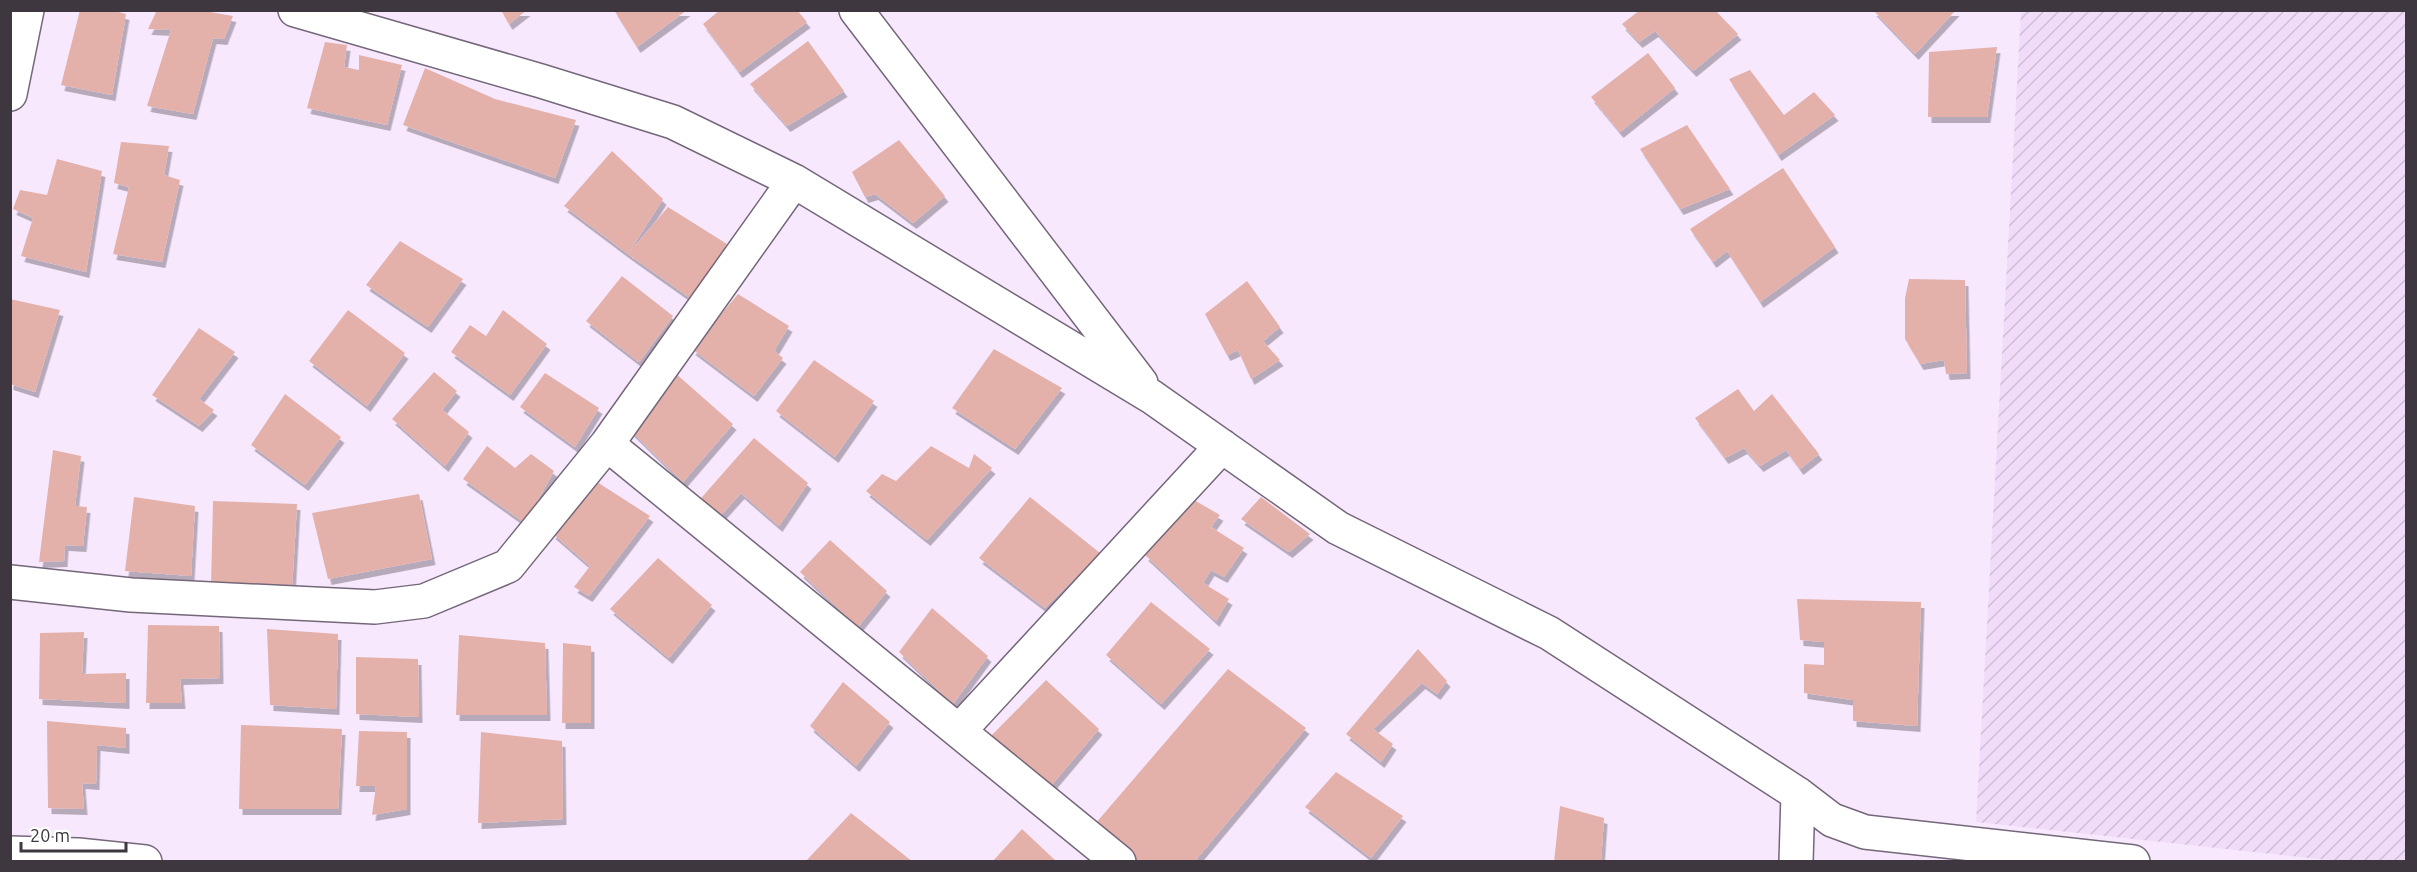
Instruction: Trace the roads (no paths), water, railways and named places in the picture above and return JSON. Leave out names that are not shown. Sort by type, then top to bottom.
[{"type":"street","points":[[10,94],[27,10]]},
{"type":"street","points":[[295,10],[541,81],[673,122],[794,181],[1152,397],[1338,528],[1549,633],[1798,794],[1832,820],[1865,832],[2133,861]]},
{"type":"street","points":[[855,10],[1152,397]]},
{"type":"street","points":[[10,582],[131,595],[375,608],[424,601],[508,566],[607,444],[794,181]]},
{"type":"street","points":[[607,444],[1119,861]]},
{"type":"street","points":[[959,731],[1222,446]]},
{"type":"street","points":[[1796,861],[1798,794]]},
{"type":"street","points":[[10,853],[78,855],[145,861]]}]
